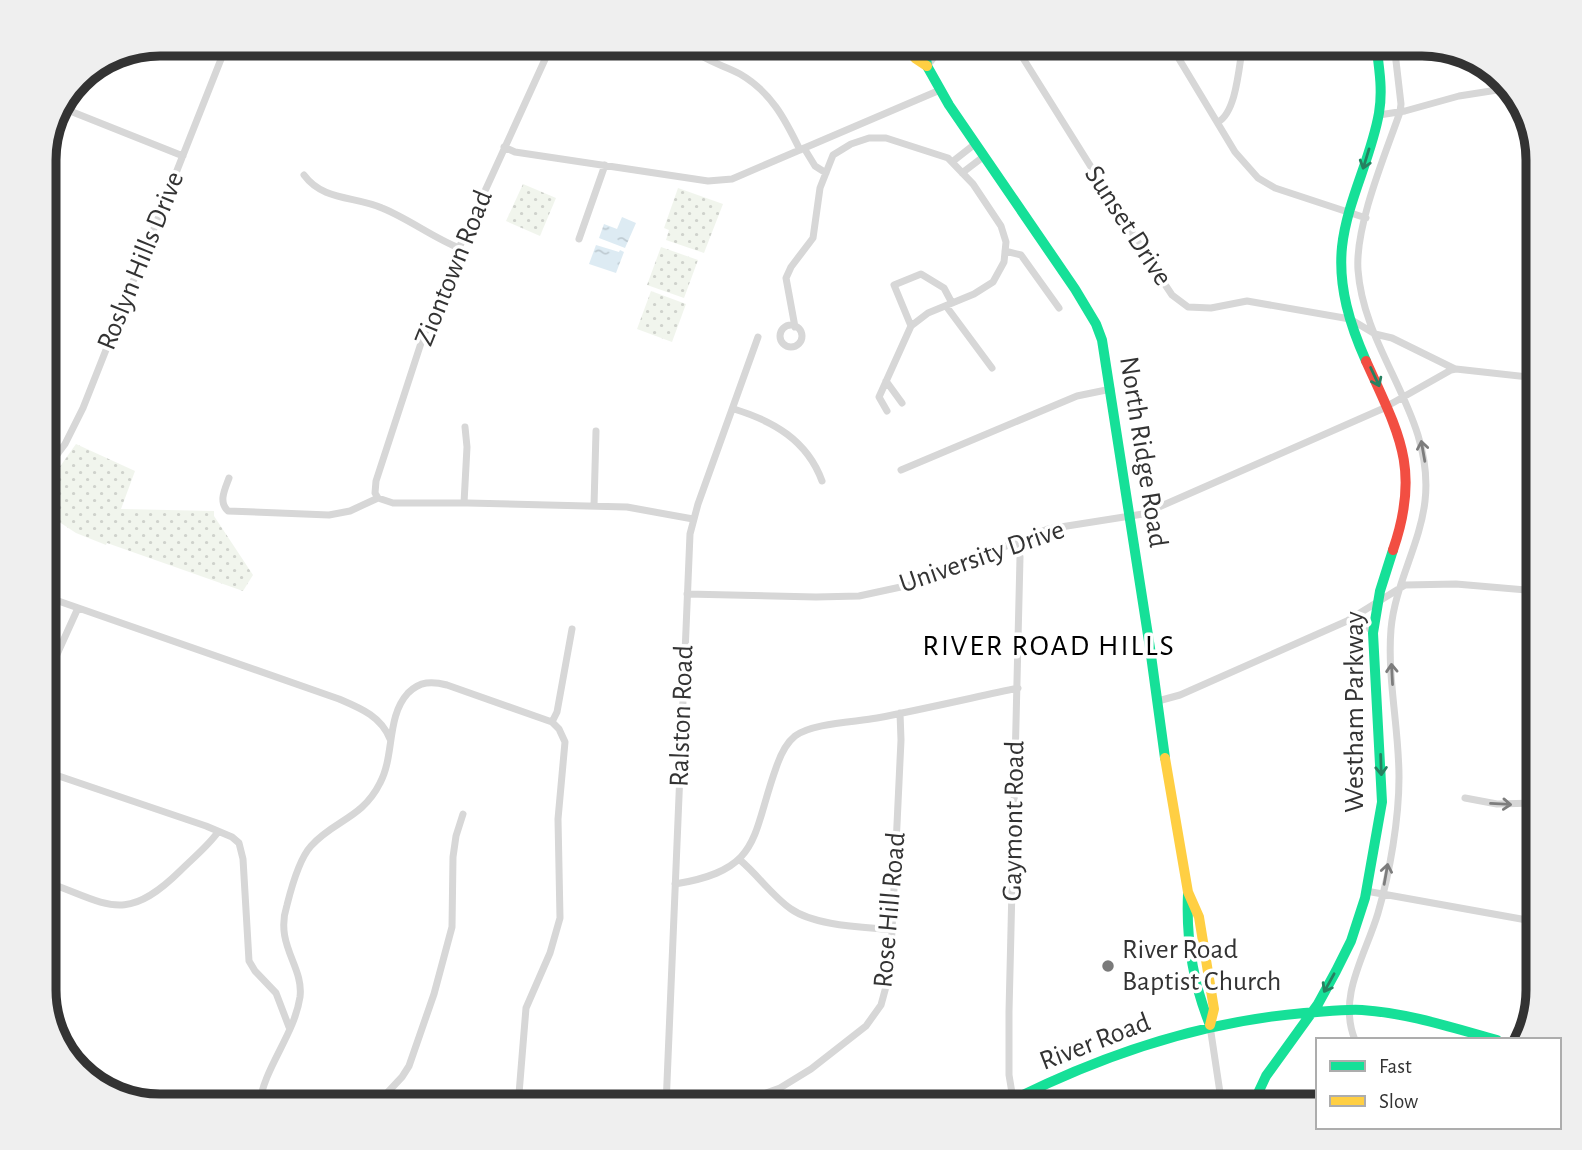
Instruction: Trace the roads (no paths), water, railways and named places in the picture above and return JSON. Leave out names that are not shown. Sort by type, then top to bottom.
[{"type":"main road","name":"North Ridge Road","points":[[913,56],[927,66]]},
{"type":"main road","name":"North Ridge Road","points":[[925,56],[927,66],[940,90],[983,157],[1075,289],[1096,324],[1105,349],[1158,701],[1170,799],[1188,892],[1188,936],[1203,1010],[1210,1026]]},
{"type":"main road","name":"Westham Parkway","points":[[1257,1094],[1279,1055],[1313,1012],[1347,950],[1366,891],[1382,802],[1373,631],[1376,605],[1404,518],[1408,483],[1403,450],[1388,406],[1350,319],[1344,299],[1341,268],[1341,249],[1350,212],[1379,115],[1381,90],[1377,56]]},
{"type":"main road","name":"River Road","points":[[1025,1094],[1097,1063],[1210,1026],[1254,1018],[1349,1010],[1395,1014],[1489,1038]]},
{"type":"street","name":"Roslyn Hills Drive","points":[[56,456],[83,408],[222,56]]},
{"type":"street","name":"Ziontown Road","points":[[378,498],[375,493],[376,481],[422,340],[459,248],[546,56]]},
{"type":"street","points":[[699,56],[738,73],[762,90],[782,114],[815,166],[826,173]]},
{"type":"street","points":[[927,66],[935,56]]},
{"type":"street","name":"Sunset Drive","points":[[1022,56],[1069,135],[1178,301],[1199,309],[1247,301],[1350,319],[1375,334],[1392,338],[1455,369]]},
{"type":"street","points":[[1177,56],[1243,164],[1258,178],[1275,188],[1366,218]]},
{"type":"street","points":[[1218,122],[1224,119],[1232,103],[1241,56]]},
{"type":"street","name":"Westham Parkway","points":[[1349,1010],[1350,992],[1382,895],[1395,824],[1399,779],[1391,645],[1393,612],[1422,517],[1426,475],[1421,439],[1367,317],[1358,269],[1366,218],[1400,112],[1395,56]]},
{"type":"street","points":[[504,147],[515,152],[717,181],[732,179],[940,90]]},
{"type":"street","points":[[1379,115],[1459,96],[1499,90]]},
{"type":"street","points":[[69,110],[183,156]]},
{"type":"street","points":[[795,327],[786,278],[813,238],[820,188],[833,155],[851,144],[869,138],[886,138],[948,158],[974,184],[1002,226],[1006,242],[1004,262],[993,282],[928,313],[911,326],[879,397],[887,411]]},
{"type":"street","points":[[952,162],[975,144]]},
{"type":"street","points":[[962,173],[983,157]]},
{"type":"street","points":[[579,239],[605,165]]},
{"type":"street","points":[[304,174],[323,191],[385,209],[424,232],[459,248]]},
{"type":"street","points":[[1005,251],[1021,255],[1059,308]]},
{"type":"street","points":[[911,326],[894,285],[921,274],[944,288],[949,304],[992,368]]},
{"type":"street","name":"Ralston Road","points":[[666,1094],[688,551],[693,519],[758,337]]},
{"type":"street","points":[[1455,369],[1526,377]]},
{"type":"street","name":"University Drive","points":[[687,594],[859,596],[928,579],[1056,527],[1150,511],[1388,406],[1426,382],[1455,369]]},
{"type":"street","points":[[886,381],[902,403]]},
{"type":"street","points":[[901,470],[1077,396],[1111,389]]},
{"type":"street","points":[[734,409],[767,420],[784,430],[817,467],[822,481]]},
{"type":"street","points":[[464,503],[467,447],[465,427]]},
{"type":"street","points":[[594,506],[596,431]]},
{"type":"street","points":[[229,478],[223,500],[223,506],[228,511],[329,515],[350,511],[378,498],[393,503],[594,506],[648,510],[693,519]]},
{"type":"street","name":"Gaymont Road","points":[[1012,1094],[1009,1074],[1009,1012],[1020,556],[1016,542]]},
{"type":"street","points":[[1158,701],[1180,695],[1353,618],[1399,592],[1405,585],[1436,583],[1526,590]]},
{"type":"street","points":[[56,600],[339,699],[369,712],[386,728],[390,739]]},
{"type":"street","points":[[56,656],[78,608]]},
{"type":"street","points":[[1353,618],[1373,631]]},
{"type":"street","points":[[552,722],[557,712],[572,629]]},
{"type":"street","points":[[262,1094],[267,1077],[297,1011],[300,988],[285,943],[283,921],[309,849],[356,814],[374,795],[386,770],[390,739],[402,700],[411,691],[431,682],[447,685],[552,722],[565,742],[559,805],[560,918],[550,953],[526,1008],[519,1094]]},
{"type":"street","points":[[675,884],[723,872],[740,860],[761,823],[781,755],[795,736],[811,729],[1018,688]]},
{"type":"street","name":"Rose Hill Road","points":[[765,1094],[792,1082],[866,1026],[881,1006],[887,989],[893,930],[900,713]]},
{"type":"street","points":[[56,775],[235,839],[242,850],[248,911],[248,957],[253,968],[275,993],[289,1024],[289,1032]]},
{"type":"street","points":[[1465,798],[1497,804],[1526,803]]},
{"type":"street","points":[[386,1094],[409,1066],[434,994],[452,927],[453,857],[463,814]]},
{"type":"street","points":[[56,886],[96,901],[110,904],[135,903],[158,892],[218,832]]},
{"type":"street","points":[[740,860],[774,895],[797,913],[842,924],[893,930]]},
{"type":"street","points":[[1366,891],[1526,920]]},
{"type":"street","points":[[1349,1010],[1355,1038]]},
{"type":"street","points":[[1210,1026],[1220,1094]]},
{"type":"water","points":[[622,217],[636,223],[625,248],[599,238],[604,224],[617,229]]},
{"type":"water","points":[[596,245],[624,252],[616,273],[589,264]]},
{"type":"place","name":"River Road Baptist Church","points":[[1108,966]]},
{"type":"district","name":"RIVER ROAD HILLS","points":[[1049,646]]}]
